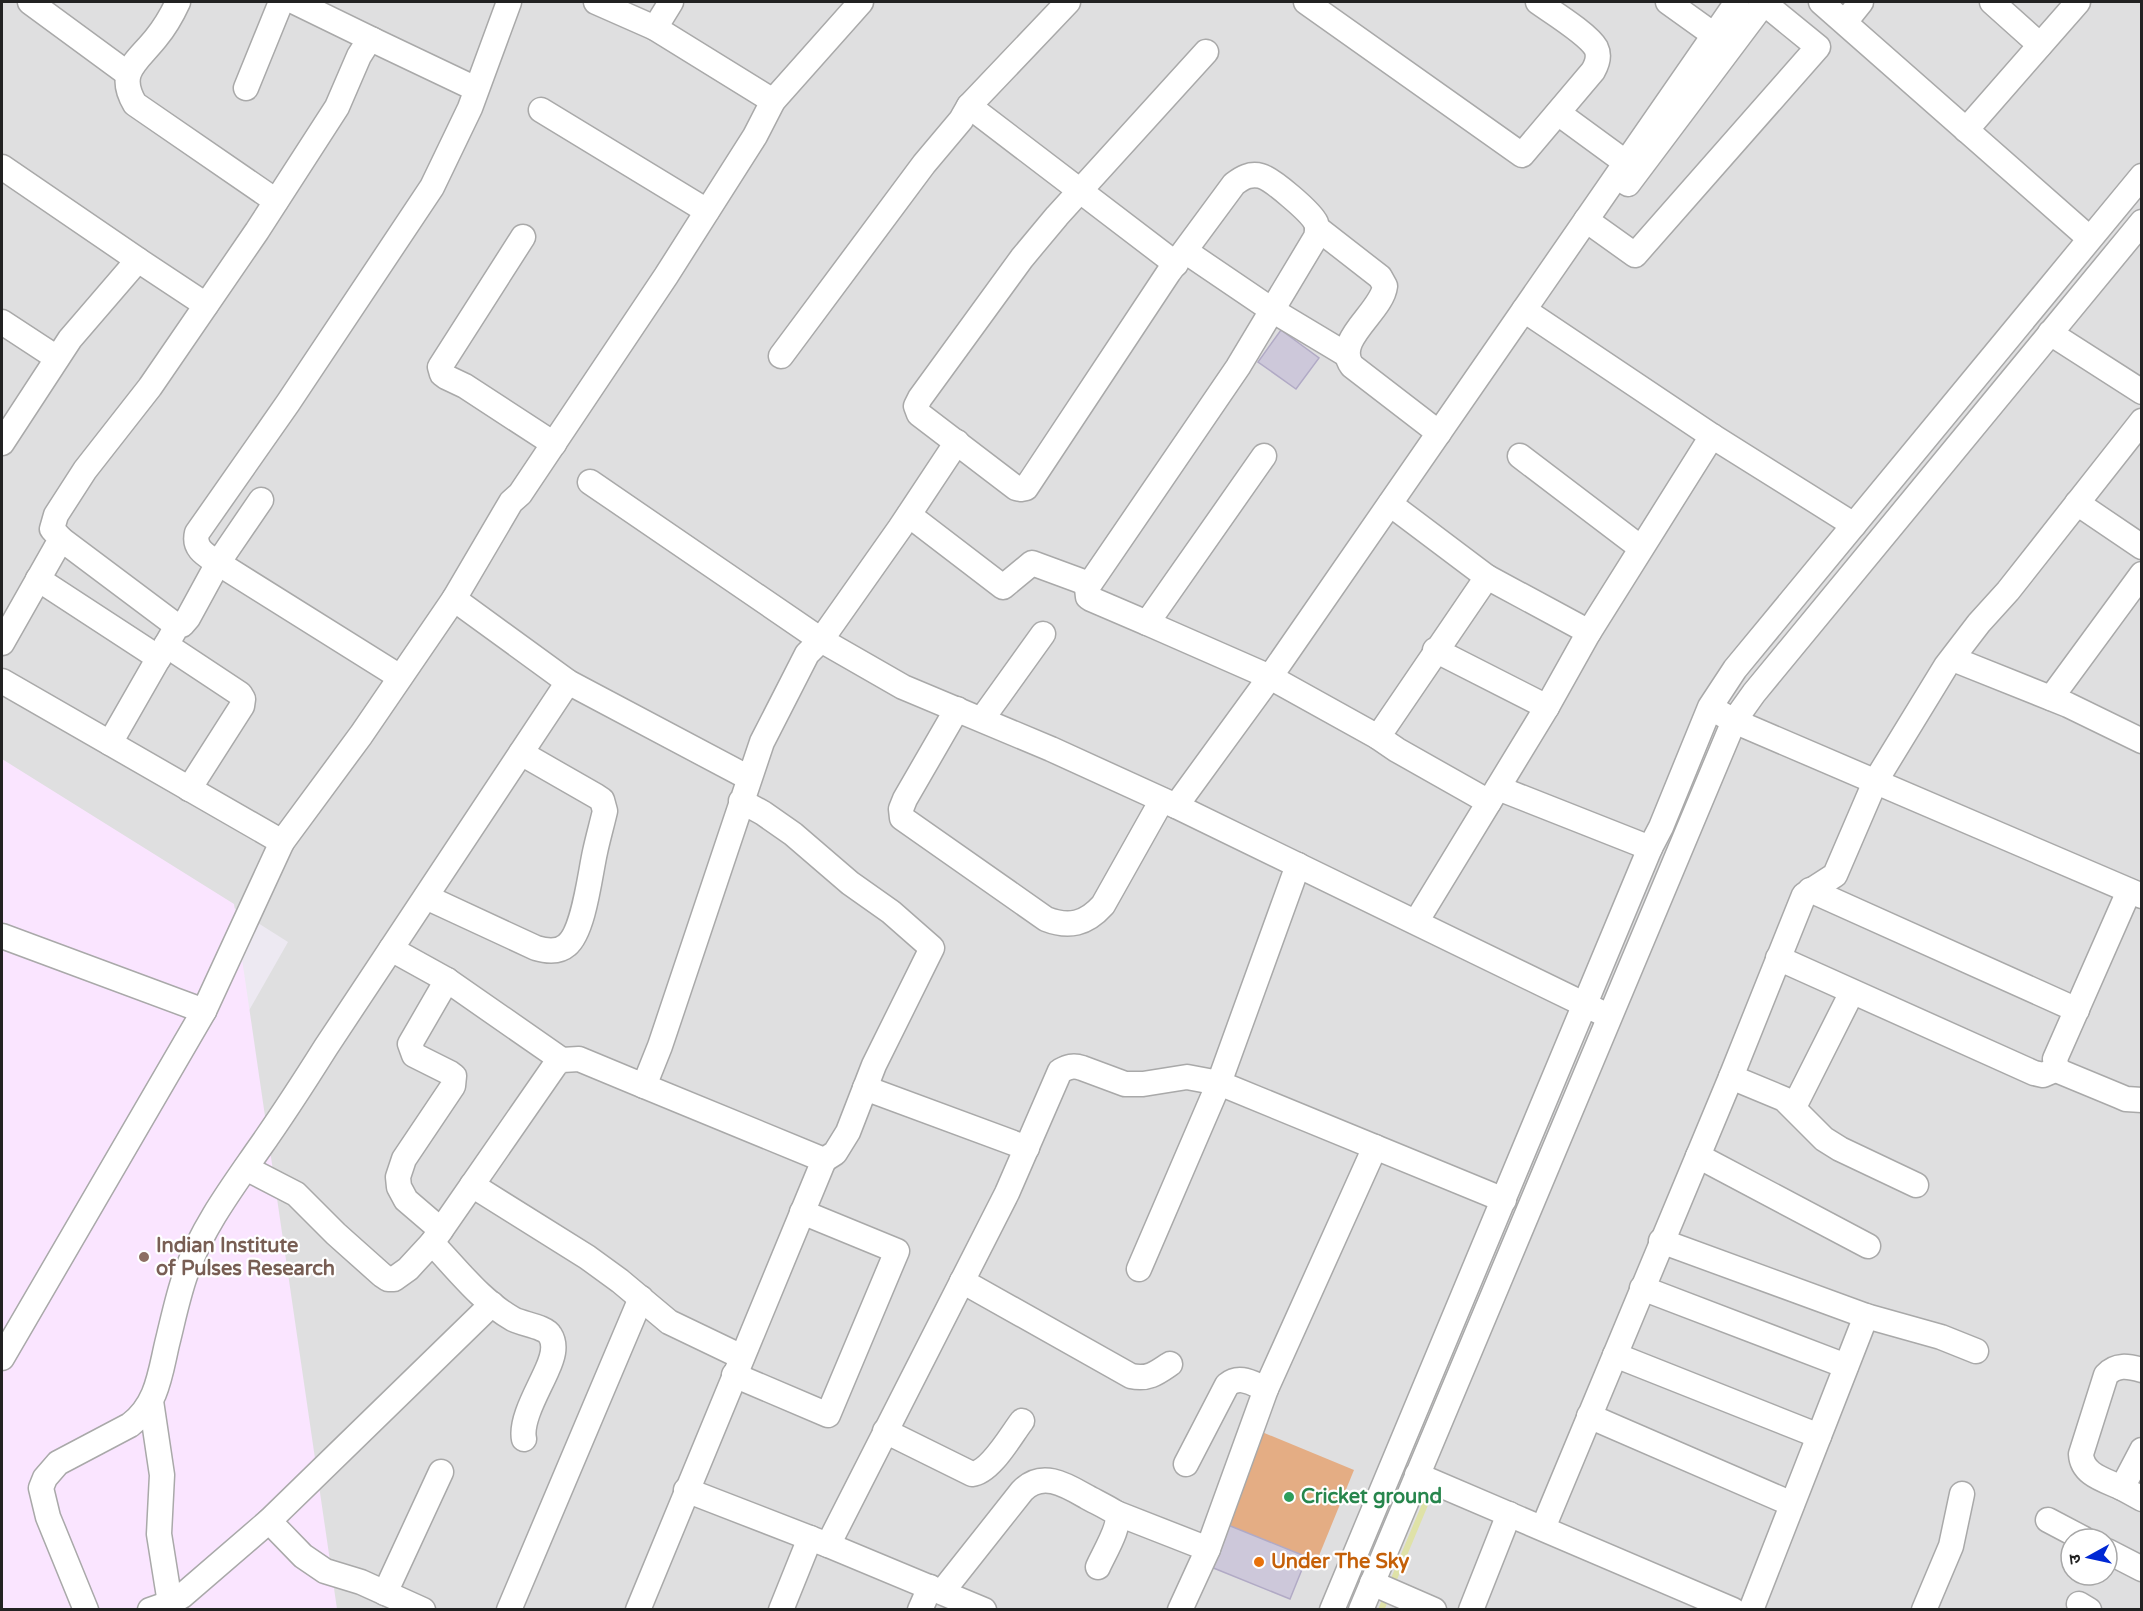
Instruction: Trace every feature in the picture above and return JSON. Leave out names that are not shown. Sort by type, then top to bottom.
[{"type":"street","points":[[178,2],[165,26],[128,74],[126,85],[135,104],[276,201]]},
{"type":"street","points":[[246,88],[280,2]]},
{"type":"street","points":[[295,2],[476,90]]},
{"type":"street","points":[[400,677],[202,552],[196,545],[197,533],[288,403],[432,187],[476,90],[509,2]]},
{"type":"street","points":[[596,2],[656,28],[773,101]]},
{"type":"street","points":[[656,28],[671,2]]},
{"type":"street","points":[[2,1358],[204,1011],[282,842],[355,744],[454,599],[511,502],[520,494],[554,444],[707,211],[755,136],[773,101],[861,2]]},
{"type":"street","points":[[781,356],[924,164],[961,120],[969,106],[1068,2]]},
{"type":"street","points":[[1305,2],[1522,155],[1593,71],[1598,54],[1596,47],[1588,39],[1538,2]]},
{"type":"street","points":[[1668,2],[1713,35]]},
{"type":"street","points":[[957,709],[905,799],[901,809],[902,818],[1046,919],[1059,924],[1067,924],[1093,917],[1169,803],[1270,677],[1524,310],[1591,224],[1670,113],[1713,35],[1737,2]]},
{"type":"street","points":[[1821,2],[2089,238]]},
{"type":"street","points":[[1845,22],[1861,2]]},
{"type":"street","points":[[1992,2],[2040,45]]},
{"type":"street","points":[[1966,130],[2078,2]]},
{"type":"street","points":[[1764,3],[1818,47],[1635,255],[1591,224],[1625,162],[1764,3]]},
{"type":"street","points":[[40,5],[128,74]]},
{"type":"street","points":[[189,789],[242,706],[243,699],[240,694],[168,643],[52,529],[56,515],[85,470],[150,387],[276,201],[337,107],[359,56],[366,45],[373,40]]},
{"type":"street","points":[[1206,52],[1080,190],[1022,258],[917,403],[919,414],[1016,488],[1026,488],[1180,257],[1234,184],[1245,176],[1260,176],[1272,181],[1315,221],[1316,237],[1238,367],[1089,584],[1088,597],[1270,677],[1378,737],[1397,750],[1494,795],[1650,848]]},
{"type":"street","points":[[969,106],[1080,190],[1180,257],[1347,355],[1352,366],[1439,433]]},
{"type":"street","points":[[541,110],[707,211]]},
{"type":"street","points":[[1558,113],[1625,162]]},
{"type":"street","points":[[2,167],[206,305]]},
{"type":"street","points":[[1332,1610],[1710,707],[1735,669],[2142,176]]},
{"type":"street","points":[[1361,1610],[1734,720],[2142,222]]},
{"type":"street","points":[[1317,228],[1380,277],[1385,286],[1383,297],[1352,340],[1347,355]]},
{"type":"street","points":[[523,237],[440,367],[446,377],[465,386],[554,444]]},
{"type":"street","points":[[2,443],[70,339],[138,260]]},
{"type":"street","points":[[1524,310],[1712,436],[1854,525]]},
{"type":"street","points":[[2,322],[57,358]]},
{"type":"street","points":[[2050,333],[2142,392]]},
{"type":"street","points":[[1543,1528],[1804,896],[1809,890],[1821,885],[1835,874],[1875,782],[1979,622],[2008,591],[2142,421]]},
{"type":"street","points":[[1416,922],[1547,707],[1589,632],[1712,436]]},
{"type":"street","points":[[644,1086],[660,1046],[762,742],[807,654],[821,640],[957,442]]},
{"type":"street","points":[[1147,624],[1264,456]]},
{"type":"street","points":[[1520,456],[1641,548]]},
{"type":"street","points":[[590,482],[821,640],[903,687],[1169,803],[1587,1004],[1610,1018]]},
{"type":"street","points":[[110,743],[168,643],[188,618],[218,563],[261,500]]},
{"type":"street","points":[[2077,503],[2142,547]]},
{"type":"street","points":[[1390,504],[1486,577],[1589,632]]},
{"type":"street","points":[[909,514],[1003,587],[1032,562],[1089,584]]},
{"type":"street","points":[[2,643],[61,539]]},
{"type":"street","points":[[2051,698],[2142,574]]},
{"type":"street","points":[[1378,737],[1486,577]]},
{"type":"street","points":[[38,579],[168,643]]},
{"type":"street","points":[[454,599],[568,682],[749,778]]},
{"type":"street","points":[[982,720],[1043,634]]},
{"type":"street","points":[[1435,650],[1547,707]]},
{"type":"street","points":[[1953,659],[2051,698],[2142,741]]},
{"type":"street","points":[[2,681],[282,842]]},
{"type":"street","points":[[86,1610],[48,1517],[42,1488],[45,1478],[58,1463],[130,1425],[141,1416],[151,1401],[163,1372],[167,1346],[186,1274],[196,1249],[217,1211],[568,682]]},
{"type":"street","points":[[1710,707],[1734,720],[1875,782],[2135,893],[2055,1059],[2057,1069]]},
{"type":"street","points":[[426,897],[536,948],[555,951],[565,947],[572,940],[577,930],[606,811],[596,796],[521,753]]},
{"type":"street","points":[[638,1610],[824,1160],[835,1153],[848,1132],[874,1065],[932,948],[891,912],[850,883],[793,834],[741,801]]},
{"type":"street","points":[[1139,1269],[1219,1083],[1298,865]]},
{"type":"street","points":[[1809,890],[2077,1010]]},
{"type":"street","points":[[2,936],[204,1011]]},
{"type":"street","points":[[391,949],[447,980],[562,1060]]},
{"type":"street","points":[[1778,958],[2034,1073],[2043,1075],[2057,1069],[2126,1099],[2142,1100]]},
{"type":"street","points":[[447,980],[410,1044],[414,1055],[454,1076],[453,1086],[404,1159],[398,1177],[399,1187],[406,1200],[467,1281],[514,1320],[548,1331],[554,1344],[551,1361],[525,1420],[524,1439]]},
{"type":"street","points":[[1794,1107],[1852,992]]},
{"type":"street","points":[[246,1168],[296,1194],[336,1234],[388,1279],[394,1279],[402,1275],[436,1237],[551,1069],[562,1060],[579,1059],[824,1160]]},
{"type":"street","points":[[781,1610],[819,1541],[885,1431],[1007,1193],[1060,1071],[1068,1067],[1082,1068],[1125,1084],[1143,1084],[1187,1077],[1219,1083],[1504,1200]]},
{"type":"street","points":[[1731,1077],[1774,1093],[1794,1107],[1824,1139],[1916,1185]]},
{"type":"street","points":[[865,1088],[1027,1148]]},
{"type":"street","points":[[1180,1610],[1208,1549],[1266,1389],[1375,1147]]},
{"type":"street","points":[[1698,1156],[1868,1246]]},
{"type":"street","points":[[472,1185],[587,1257],[669,1322],[738,1366],[828,1415],[897,1251],[802,1212]]},
{"type":"street","points":[[1662,1241],[1866,1316],[1941,1337],[1976,1352]]},
{"type":"street","points":[[962,1281],[1131,1376],[1146,1378],[1155,1375],[1170,1364]]},
{"type":"street","points":[[1642,1288],[1846,1366]]},
{"type":"street","points":[[509,1610],[641,1298]]},
{"type":"street","points":[[151,1401],[162,1475],[159,1534],[160,1606],[182,1596],[269,1521],[492,1304]]},
{"type":"street","points":[[1751,1610],[1866,1316]]},
{"type":"street","points":[[1614,1355],[1818,1436]]},
{"type":"street","points":[[2142,1370],[2126,1366],[2110,1370],[2106,1375],[2081,1454],[2082,1463],[2089,1473],[2132,1493],[2142,1450]]},
{"type":"street","points":[[1186,1464],[1227,1385],[1235,1379],[1242,1379],[1266,1389]]},
{"type":"street","points":[[1589,1416],[1792,1504]]},
{"type":"street","points":[[885,1431],[972,1474],[979,1473],[992,1461],[1022,1421]]},
{"type":"street","points":[[385,1593],[441,1472]]},
{"type":"street","points":[[1417,1475],[1733,1610]]},
{"type":"street","points":[[920,1610],[1022,1491],[1035,1481],[1053,1480],[1116,1514],[1208,1549]]},
{"type":"street","points":[[686,1490],[819,1541],[984,1610]]},
{"type":"street","points":[[1924,1610],[1951,1546],[1962,1494]]},
{"type":"street","points":[[1098,1567],[1116,1527],[1118,1518],[1116,1514]]},
{"type":"street","points":[[1472,1610],[1509,1514]]},
{"type":"street","points":[[2048,1520],[2061,1527]]},
{"type":"street","points":[[269,1521],[312,1564],[423,1610]]},
{"type":"street","points":[[2119,1557],[2142,1569]]},
{"type":"street","points":[[1372,1583],[1434,1610]]},
{"type":"shaded area","points":[[2,2],[2141,2],[2141,1609],[2,1610],[2,1444],[288,942],[2,761]]},
{"type":"shaded area","name":"Indian Institute of Pulses Research","points":[[2,759],[234,904],[337,1609],[2,1609]]},
{"type":"shaded area","name":"Cricket ground","points":[[1262,1432],[1354,1470],[1316,1563],[1224,1525]]},
{"type":"building","points":[[1281,330],[1319,358],[1296,389],[1258,362]]},
{"type":"building","points":[[1228,1525],[1307,1557],[1290,1599],[1211,1567]]},
{"type":"waterway","points":[[1391,1586],[1429,1495]]},
{"type":"waterway","points":[[1381,1610],[1387,1596]]},
{"type":"place","name":"Indian Institute of Pulses Research","points":[[144,1257]]},
{"type":"place","name":"Cricket ground","points":[[1289,1497]]},
{"type":"place","name":"Under The Sky","points":[[1259,1562]]}]
